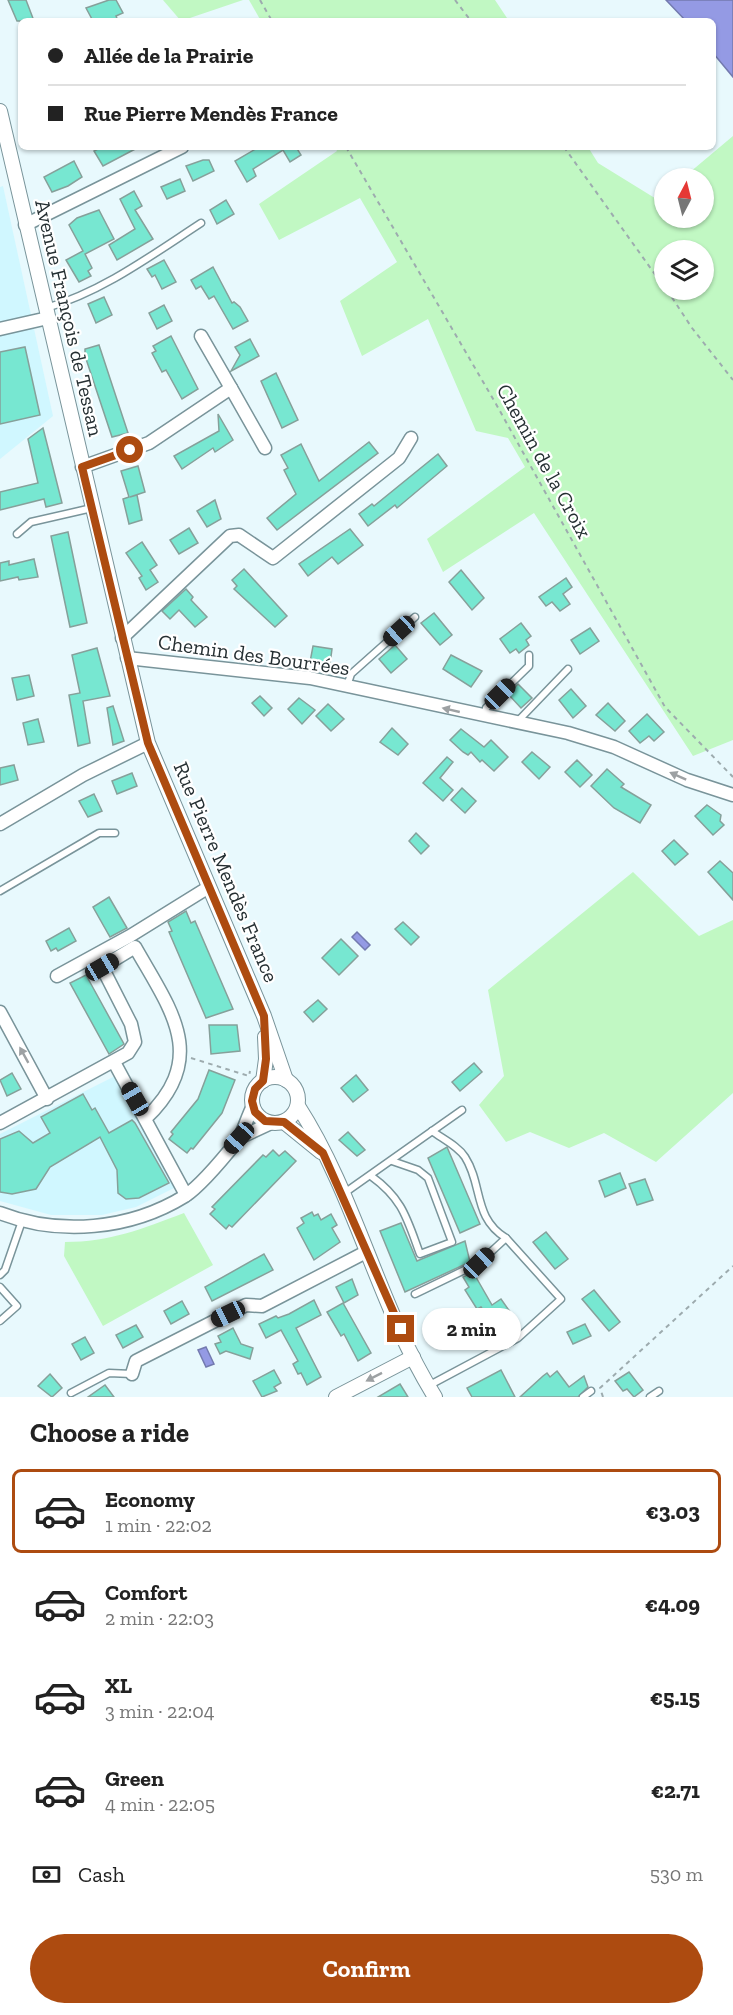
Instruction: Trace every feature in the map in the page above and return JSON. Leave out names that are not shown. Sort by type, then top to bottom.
[{"type":"street","name":"Avenue François de Tessan","points":[[0,111],[148,743]]},
{"type":"street","points":[[25,225],[176,150]]},
{"type":"street","points":[[0,329],[47,313]]},
{"type":"street","points":[[201,336],[265,448]]},
{"type":"street","points":[[82,467],[149,443],[231,388]]},
{"type":"street","points":[[122,638],[230,536],[239,535],[273,558],[399,458],[411,438]]},
{"type":"street","name":"Chemin des Bourrées","points":[[127,658],[310,678],[568,733],[614,747],[687,780],[733,795]]},
{"type":"street","points":[[0,824],[83,775],[148,743]]},
{"type":"street","name":"Rue Pierre Mendès France","points":[[148,743],[264,1016],[286,1080]]},
{"type":"street","points":[[57,976],[130,936],[209,887]]},
{"type":"street","points":[[0,1123],[128,1053],[135,1041],[131,1024],[102,967],[135,947],[170,1010],[181,1048],[178,1073],[165,1099],[146,1118]]},
{"type":"street","points":[[0,1012],[47,1099]]},
{"type":"street","name":"Rue Pierre Mendès France","points":[[263,1081],[266,1059],[264,1016]]},
{"type":"street","points":[[114,1062],[186,1195]]},
{"type":"street","points":[[323,1153],[278,1123],[259,1118],[253,1107],[252,1095],[263,1081],[274,1077],[286,1080],[296,1091],[298,1106],[323,1153],[413,1357],[432,1392]]},
{"type":"street","points":[[239,1138],[290,1118],[298,1106]]},
{"type":"street","points":[[0,1213],[22,1221],[59,1227],[105,1225],[151,1213],[186,1195],[239,1138],[253,1107]]},
{"type":"street","points":[[132,1374],[136,1360],[246,1305],[262,1306],[366,1252]]},
{"type":"street","points":[[336,1397],[413,1357]]},
{"type":"lane","points":[[47,313],[129,270],[201,223]]},
{"type":"lane","points":[[17,534],[31,522],[93,508]]},
{"type":"lane","points":[[347,687],[351,674],[415,617]]},
{"type":"lane","points":[[485,717],[486,708],[529,666],[529,655]]},
{"type":"lane","points":[[517,722],[568,669]]},
{"type":"lane","points":[[0,891],[99,833],[115,833]]},
{"type":"lane","points":[[342,1194],[371,1176],[462,1110]]},
{"type":"lane","points":[[432,1131],[460,1150],[467,1159],[486,1219],[494,1231],[506,1238],[561,1299],[518,1338],[432,1392]]},
{"type":"lane","points":[[371,1176],[391,1190],[405,1215],[420,1254],[452,1242],[428,1178],[418,1170],[392,1161]]},
{"type":"lane","points":[[0,1275],[5,1270],[22,1221]]},
{"type":"lane","points":[[414,1294],[479,1263],[506,1238]]},
{"type":"lane","points":[[0,1287],[17,1306],[0,1321]]},
{"type":"lane","points":[[71,1393],[109,1373],[132,1374]]},
{"type":"lane","points":[[583,1397],[591,1391]]},
{"type":"lane","points":[[650,1397],[659,1391]]},
{"type":"path","points":[[260,0],[270,18]]},
{"type":"path","points":[[455,0],[469,18]]},
{"type":"path","name":"Chemin de la Croix","points":[[348,150],[496,404],[665,707],[733,777]]},
{"type":"path","points":[[566,150],[654,272]]},
{"type":"path","points":[[673,300],[733,380]]},
{"type":"path","points":[[181,1060],[187,1057],[199,1059],[249,1076],[250,1067]]},
{"type":"path","points":[[603,1397],[600,1388],[733,1266]]},
{"type":"shaded area","points":[[3,186],[53,416],[0,459],[0,187]]},
{"type":"shaded area","points":[[117,1075],[176,1187],[136,1207],[102,1215],[51,1215],[0,1201],[0,1134]]},
{"type":"green space","points":[[163,0],[243,0],[190,18],[178,18]]},
{"type":"green space","points":[[249,0],[495,0],[507,18],[259,18]]},
{"type":"green space","points":[[733,136],[733,740],[693,756],[534,513],[443,572],[427,539],[525,467],[508,438],[476,431],[428,319],[362,356],[340,301],[397,262],[360,198],[279,240],[259,204],[336,150],[590,150],[598,163],[654,198],[654,228],[714,228],[714,168],[695,168]]},
{"type":"green space","points":[[633,872],[699,936],[733,920],[733,1093],[656,1162],[604,1133],[569,1148],[530,1132],[506,1142],[479,1105],[504,1076],[488,990]]},
{"type":"green space","points":[[184,1213],[213,1265],[103,1326],[64,1256],[65,1242],[111,1237]]},
{"type":"water","points":[[666,0],[733,0],[733,77],[716,57],[716,18],[683,18]]},
{"type":"water","points":[[357,932],[370,945],[365,950],[352,937]]},
{"type":"water","points":[[206,1347],[214,1364],[206,1367],[198,1350]]},
{"type":"building","points":[[8,0],[26,0],[33,18],[18,18],[17,21]]},
{"type":"building","points":[[109,0],[116,0],[123,13],[116,16],[117,18],[91,18],[86,8]]},
{"type":"building","points":[[96,150],[133,150],[103,166],[94,151]]},
{"type":"building","points":[[254,150],[283,150],[253,169],[256,176],[247,182],[235,161]]},
{"type":"building","points":[[283,150],[298,150],[301,155],[290,162]]},
{"type":"building","points":[[209,160],[214,171],[193,181],[186,166]]},
{"type":"building","points":[[74,161],[82,177],[52,192],[44,177]]},
{"type":"building","points":[[180,179],[185,191],[167,199],[161,187]]},
{"type":"building","points":[[134,191],[142,206],[135,210],[153,239],[117,260],[109,245],[135,229],[120,199]]},
{"type":"building","points":[[226,200],[234,214],[217,224],[210,210]]},
{"type":"building","points":[[99,210],[114,239],[85,254],[92,268],[88,271],[91,276],[79,282],[66,260],[83,251],[69,225],[77,218]]},
{"type":"building","points":[[164,260],[176,282],[162,289],[155,275],[152,277],[147,269]]},
{"type":"building","points":[[213,267],[232,303],[240,307],[248,321],[233,329],[214,296],[209,299],[201,286],[196,289],[191,280]]},
{"type":"building","points":[[104,297],[112,315],[96,323],[88,304]]},
{"type":"building","points":[[164,305],[172,321],[157,329],[149,313]]},
{"type":"building","points":[[171,336],[198,389],[182,399],[166,370],[162,372],[152,353],[156,351],[153,346]]},
{"type":"building","points":[[250,339],[259,356],[231,371],[240,355],[235,347]]},
{"type":"building","points":[[99,345],[128,433],[112,437],[85,356],[85,349]]},
{"type":"building","points":[[25,347],[40,415],[0,424],[0,352]]},
{"type":"building","points":[[276,373],[298,420],[282,428],[261,381]]},
{"type":"building","points":[[218,414],[233,440],[215,452],[213,448],[182,469],[174,456],[219,431]]},
{"type":"building","points":[[43,428],[62,503],[46,507],[44,499],[0,510],[0,492],[38,483],[28,439]]},
{"type":"building","points":[[369,442],[378,453],[277,530],[267,518],[296,494],[284,470],[288,468],[281,455],[301,444],[319,481]]},
{"type":"building","points":[[438,454],[447,466],[397,508],[395,505],[368,526],[359,514],[372,504],[374,506]]},
{"type":"building","points":[[138,466],[145,492],[130,497],[137,495],[142,520],[129,524],[123,499],[129,497],[121,471]]},
{"type":"building","points":[[215,500],[221,519],[207,527],[197,511]]},
{"type":"building","points":[[189,528],[198,543],[179,554],[170,540]]},
{"type":"building","points":[[350,529],[363,545],[338,564],[332,557],[308,576],[299,564]]},
{"type":"building","points":[[68,532],[87,623],[70,627],[51,536]]},
{"type":"building","points":[[142,542],[157,565],[150,570],[158,582],[146,590],[139,578],[142,576],[126,553]]},
{"type":"building","points":[[34,559],[38,577],[19,580],[18,577],[0,581],[0,563],[9,561],[9,565]]},
{"type":"building","points":[[244,569],[287,616],[275,627],[234,589],[237,586],[232,580]]},
{"type":"building","points":[[461,570],[484,598],[472,610],[449,582]]},
{"type":"building","points":[[566,578],[572,587],[563,594],[570,604],[560,611],[552,602],[546,606],[539,597]]},
{"type":"building","points":[[186,589],[193,597],[191,600],[207,617],[195,627],[179,610],[170,619],[162,611]]},
{"type":"building","points":[[434,613],[452,635],[440,645],[421,623]]},
{"type":"building","points":[[521,623],[531,636],[526,640],[529,645],[519,653],[516,649],[510,653],[500,639]]},
{"type":"building","points":[[590,628],[599,641],[580,654],[571,640]]},
{"type":"building","points":[[395,645],[407,659],[391,673],[379,659]]},
{"type":"building","points":[[313,646],[332,649],[330,664],[310,662]]},
{"type":"building","points":[[97,648],[110,696],[83,701],[90,743],[78,746],[69,695],[80,693],[72,655]]},
{"type":"building","points":[[451,655],[482,671],[471,687],[443,669]]},
{"type":"building","points":[[29,675],[34,696],[17,700],[12,678]]},
{"type":"building","points":[[518,684],[532,698],[521,708],[508,694]]},
{"type":"building","points":[[571,689],[586,706],[573,718],[559,700]]},
{"type":"building","points":[[260,696],[272,708],[264,716],[252,703]]},
{"type":"building","points":[[299,698],[315,710],[302,724],[288,709]]},
{"type":"building","points":[[608,703],[625,721],[615,731],[596,715]]},
{"type":"building","points":[[328,704],[344,719],[331,731],[316,716]]},
{"type":"building","points":[[113,706],[124,741],[113,745],[107,708]]},
{"type":"building","points":[[647,714],[664,732],[654,741],[649,736],[640,743],[629,731]]},
{"type":"building","points":[[38,719],[44,742],[28,745],[23,723]]},
{"type":"building","points":[[392,728],[408,744],[398,755],[380,742]]},
{"type":"building","points":[[461,729],[484,747],[491,740],[508,757],[494,771],[482,760],[480,762],[471,752],[468,755],[463,752],[450,740]]},
{"type":"building","points":[[532,752],[550,767],[539,779],[522,762]]},
{"type":"building","points":[[447,757],[453,762],[440,778],[453,790],[443,801],[423,783]]},
{"type":"building","points":[[577,760],[592,775],[580,787],[565,772]]},
{"type":"building","points":[[14,765],[18,780],[0,785],[0,768]]},
{"type":"building","points":[[607,769],[624,784],[621,787],[651,805],[640,823],[614,808],[591,786]]},
{"type":"building","points":[[132,773],[137,786],[117,794],[112,781]]},
{"type":"building","points":[[462,788],[476,801],[465,813],[451,800]]},
{"type":"building","points":[[94,794],[102,811],[88,817],[79,801]]},
{"type":"building","points":[[707,805],[721,815],[720,821],[724,825],[713,835],[695,816]]},
{"type":"building","points":[[416,833],[429,846],[421,854],[409,841]]},
{"type":"building","points":[[674,840],[688,854],[675,865],[662,851]]},
{"type":"building","points":[[720,861],[733,873],[733,900],[708,872]]},
{"type":"building","points":[[109,897],[127,928],[110,937],[93,907]]},
{"type":"building","points":[[186,911],[191,923],[195,921],[233,1009],[206,1018],[169,932],[172,931],[168,922]]},
{"type":"building","points":[[403,922],[419,937],[411,945],[395,929]]},
{"type":"building","points":[[69,928],[76,941],[58,951],[56,948],[51,951],[46,941]]},
{"type":"building","points":[[341,939],[358,956],[339,975],[322,958]]},
{"type":"building","points":[[86,975],[124,1044],[109,1054],[70,983]]},
{"type":"building","points":[[318,1000],[327,1009],[313,1022],[304,1012]]},
{"type":"building","points":[[209,1025],[237,1025],[240,1051],[211,1054]]},
{"type":"building","points":[[474,1063],[482,1072],[460,1091],[452,1082]]},
{"type":"building","points":[[209,1070],[235,1080],[222,1113],[193,1149],[191,1148],[187,1153],[169,1139],[173,1134],[171,1132],[198,1099]]},
{"type":"building","points":[[12,1073],[21,1089],[7,1096],[0,1080]]},
{"type":"building","points":[[356,1075],[368,1090],[353,1102],[341,1088]]},
{"type":"building","points":[[83,1094],[92,1110],[95,1108],[109,1133],[132,1120],[135,1123],[169,1183],[139,1198],[126,1199],[118,1193],[117,1170],[100,1137],[50,1167],[36,1189],[12,1194],[0,1192],[0,1139],[19,1131],[33,1143],[50,1133],[41,1117]]},
{"type":"building","points":[[348,1132],[365,1150],[357,1156],[339,1140]]},
{"type":"building","points":[[447,1147],[480,1224],[460,1233],[428,1158]]},
{"type":"building","points":[[273,1150],[279,1156],[285,1151],[296,1161],[232,1227],[229,1225],[226,1229],[210,1214],[215,1209],[212,1207],[263,1155],[266,1157]]},
{"type":"building","points":[[620,1173],[626,1188],[605,1197],[599,1181]]},
{"type":"building","points":[[645,1179],[653,1200],[637,1205],[629,1184]]},
{"type":"building","points":[[312,1212],[314,1216],[318,1214],[321,1220],[331,1214],[337,1225],[332,1228],[340,1242],[314,1260],[297,1228],[304,1223],[301,1218]]},
{"type":"building","points":[[401,1223],[417,1261],[465,1241],[470,1262],[405,1292],[380,1231]]},
{"type":"building","points":[[546,1232],[568,1259],[555,1269],[533,1242]]},
{"type":"building","points":[[264,1254],[273,1270],[212,1301],[205,1287]]},
{"type":"building","points":[[473,1272],[492,1305],[501,1299],[513,1316],[495,1328],[481,1307],[477,1309],[465,1290],[469,1287],[463,1277]]},
{"type":"building","points":[[352,1279],[358,1295],[344,1303],[336,1287]]},
{"type":"building","points":[[594,1290],[620,1322],[609,1331],[582,1299]]},
{"type":"building","points":[[314,1300],[321,1315],[296,1328],[321,1377],[307,1385],[293,1364],[298,1361],[281,1330],[266,1338],[259,1324],[276,1316],[278,1318],[289,1314]]},
{"type":"building","points":[[182,1301],[189,1314],[171,1324],[164,1311]]},
{"type":"building","points":[[343,1303],[371,1353],[358,1361],[344,1334],[341,1336],[327,1312]]},
{"type":"building","points":[[585,1324],[591,1336],[573,1344],[567,1332]]},
{"type":"building","points":[[136,1325],[143,1337],[123,1348],[116,1335]]},
{"type":"building","points":[[233,1328],[241,1344],[253,1348],[250,1359],[226,1351],[220,1354],[215,1344],[221,1342],[218,1336]]},
{"type":"building","points":[[85,1337],[94,1353],[81,1360],[72,1344]]},
{"type":"building","points":[[274,1370],[281,1383],[274,1387],[277,1391],[262,1397],[253,1381]]},
{"type":"building","points":[[501,1370],[515,1397],[472,1397],[467,1388]]},
{"type":"building","points":[[557,1371],[569,1387],[584,1376],[588,1387],[578,1397],[520,1397],[547,1373],[550,1377]]},
{"type":"building","points":[[629,1372],[643,1390],[634,1397],[627,1389],[623,1391],[615,1381]]},
{"type":"building","points":[[50,1374],[62,1388],[52,1397],[38,1386]]},
{"type":"building","points":[[400,1384],[408,1397],[378,1397]]},
{"type":"building","points":[[105,1385],[114,1397],[88,1397]]},
{"type":"route","points":[[130,450],[82,467],[148,743],[264,1016],[266,1059],[263,1081],[258,1084],[252,1095],[253,1107],[259,1118],[271,1123],[284,1122],[323,1153],[401,1329]]}]
